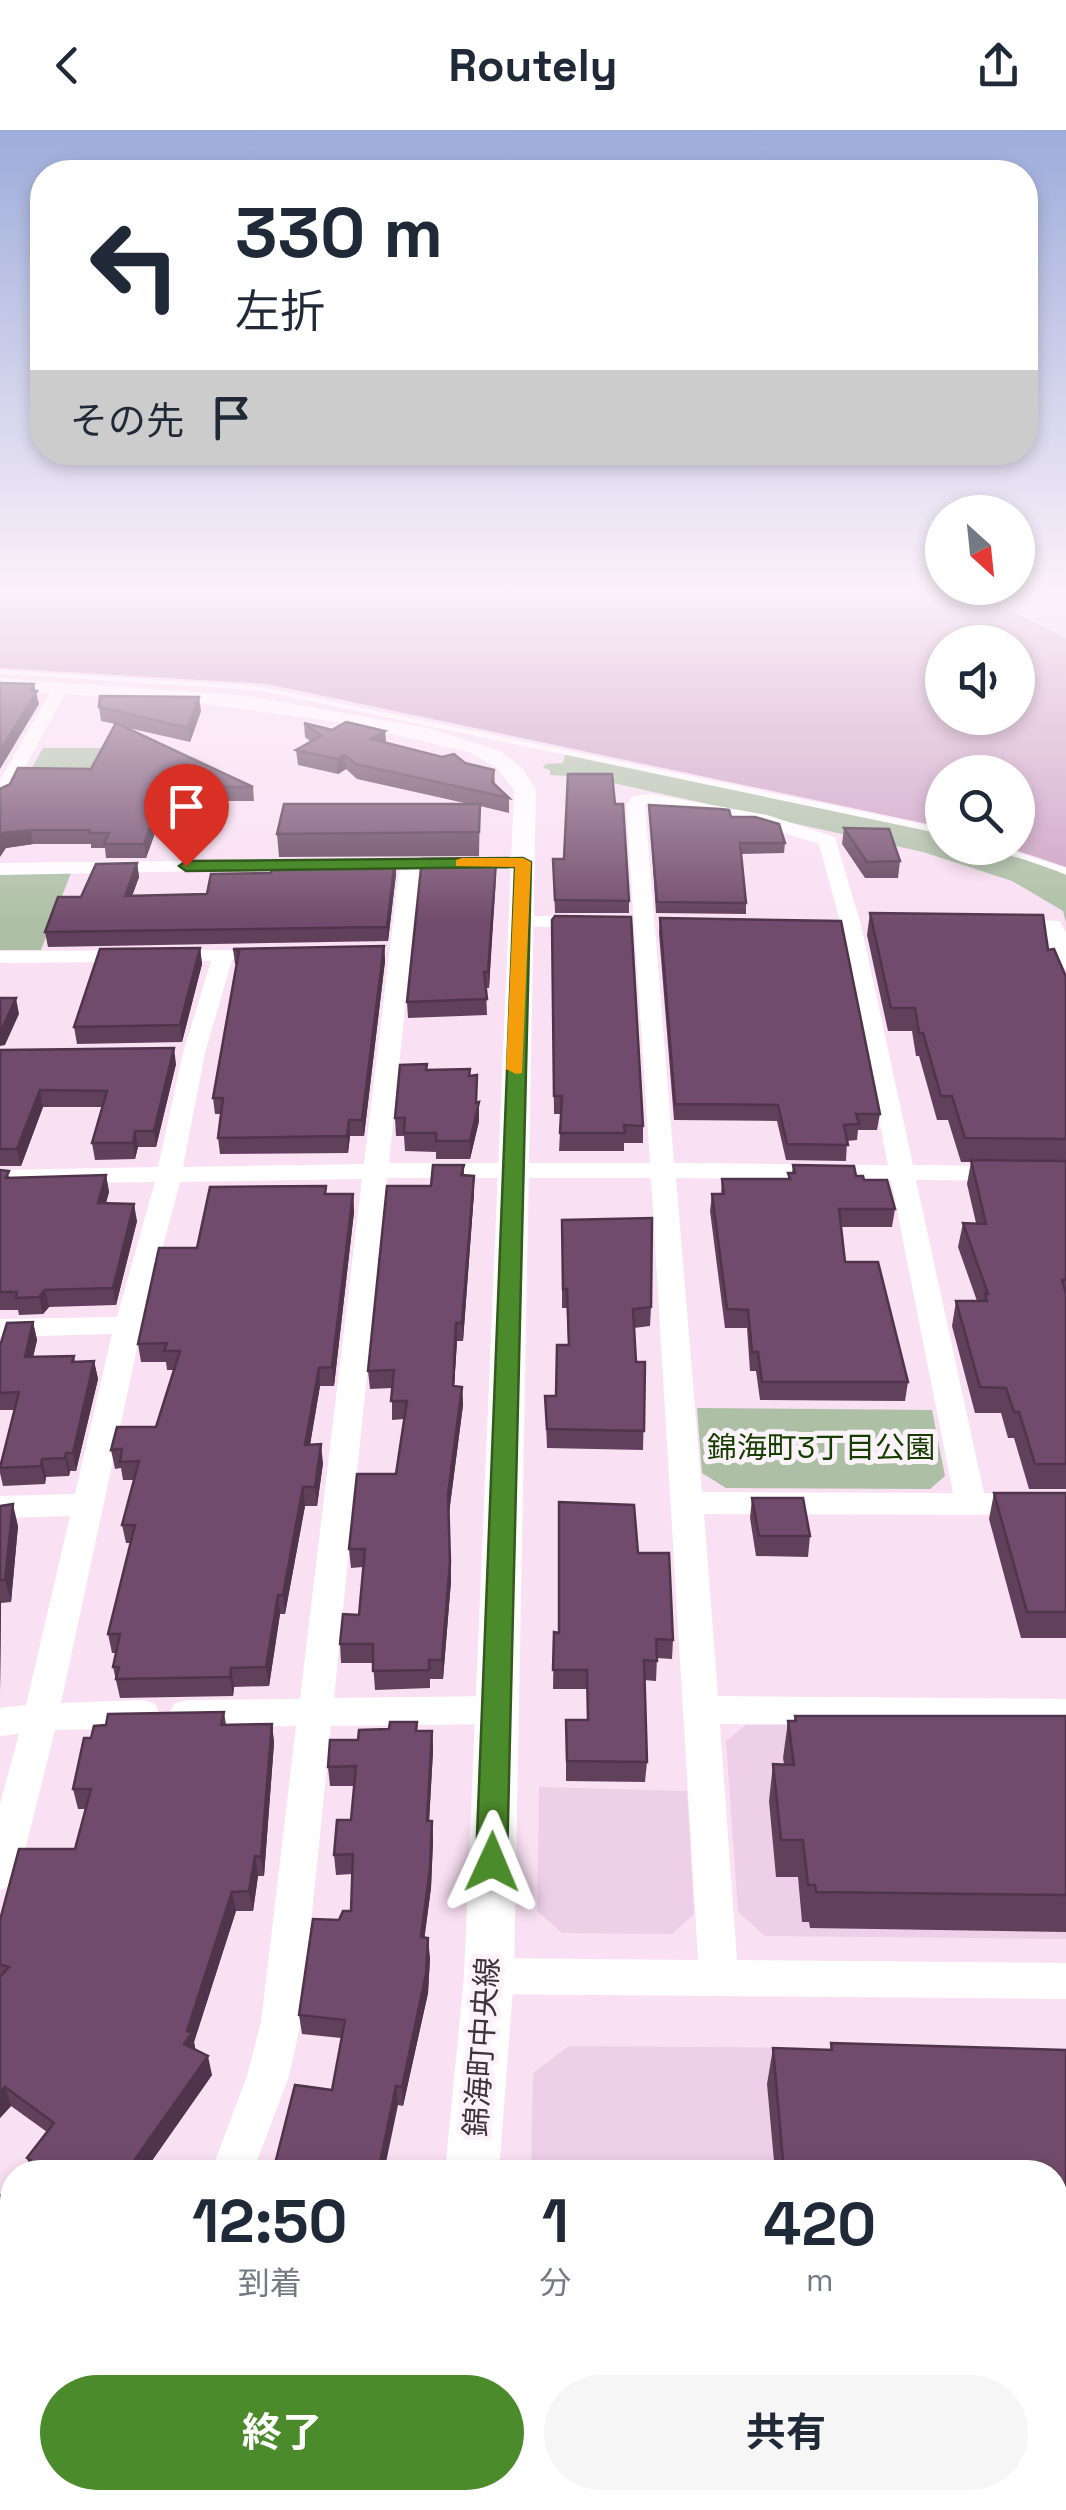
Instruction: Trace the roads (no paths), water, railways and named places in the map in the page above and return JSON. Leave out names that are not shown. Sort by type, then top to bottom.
[{"type":"street","points":[[0,796],[54,700]]},
{"type":"street","name":"錦海町中央線","points":[[233,700],[275,703],[461,742],[507,764],[525,790],[489,1976],[473,2160]]},
{"type":"street","points":[[719,1978],[688,1502],[662,1171],[637,923],[638,800],[650,797],[822,835],[828,841],[851,925],[899,1172],[971,1504]]},
{"type":"street","points":[[237,2160],[263,2092],[281,2022],[375,1172],[388,951],[419,863],[523,862]]},
{"type":"street","points":[[0,869],[332,864]]},
{"type":"street","points":[[522,922],[637,923]]},
{"type":"street","points":[[980,925],[1053,926],[1066,964]]},
{"type":"street","points":[[0,957],[262,954]]},
{"type":"street","points":[[0,1874],[41,1716],[128,1325],[169,1174],[184,1053],[223,955]]},
{"type":"street","points":[[0,1178],[511,1169],[1066,1174]]},
{"type":"street","points":[[0,1328],[128,1325]]},
{"type":"street","points":[[688,1502],[1066,1504]]},
{"type":"street","points":[[0,1507],[88,1505]]},
{"type":"street","points":[[0,1722],[41,1716],[495,1710]]},
{"type":"street","points":[[700,1710],[1066,1714]]},
{"type":"street","points":[[489,1976],[1066,1980]]},
{"type":"lane","points":[[330,700],[925,827]]},
{"type":"lane","points":[[1035,861],[1066,872]]},
{"type":"park label","name":"錦海町3丁目公園","points":[[821,1448]]}]
